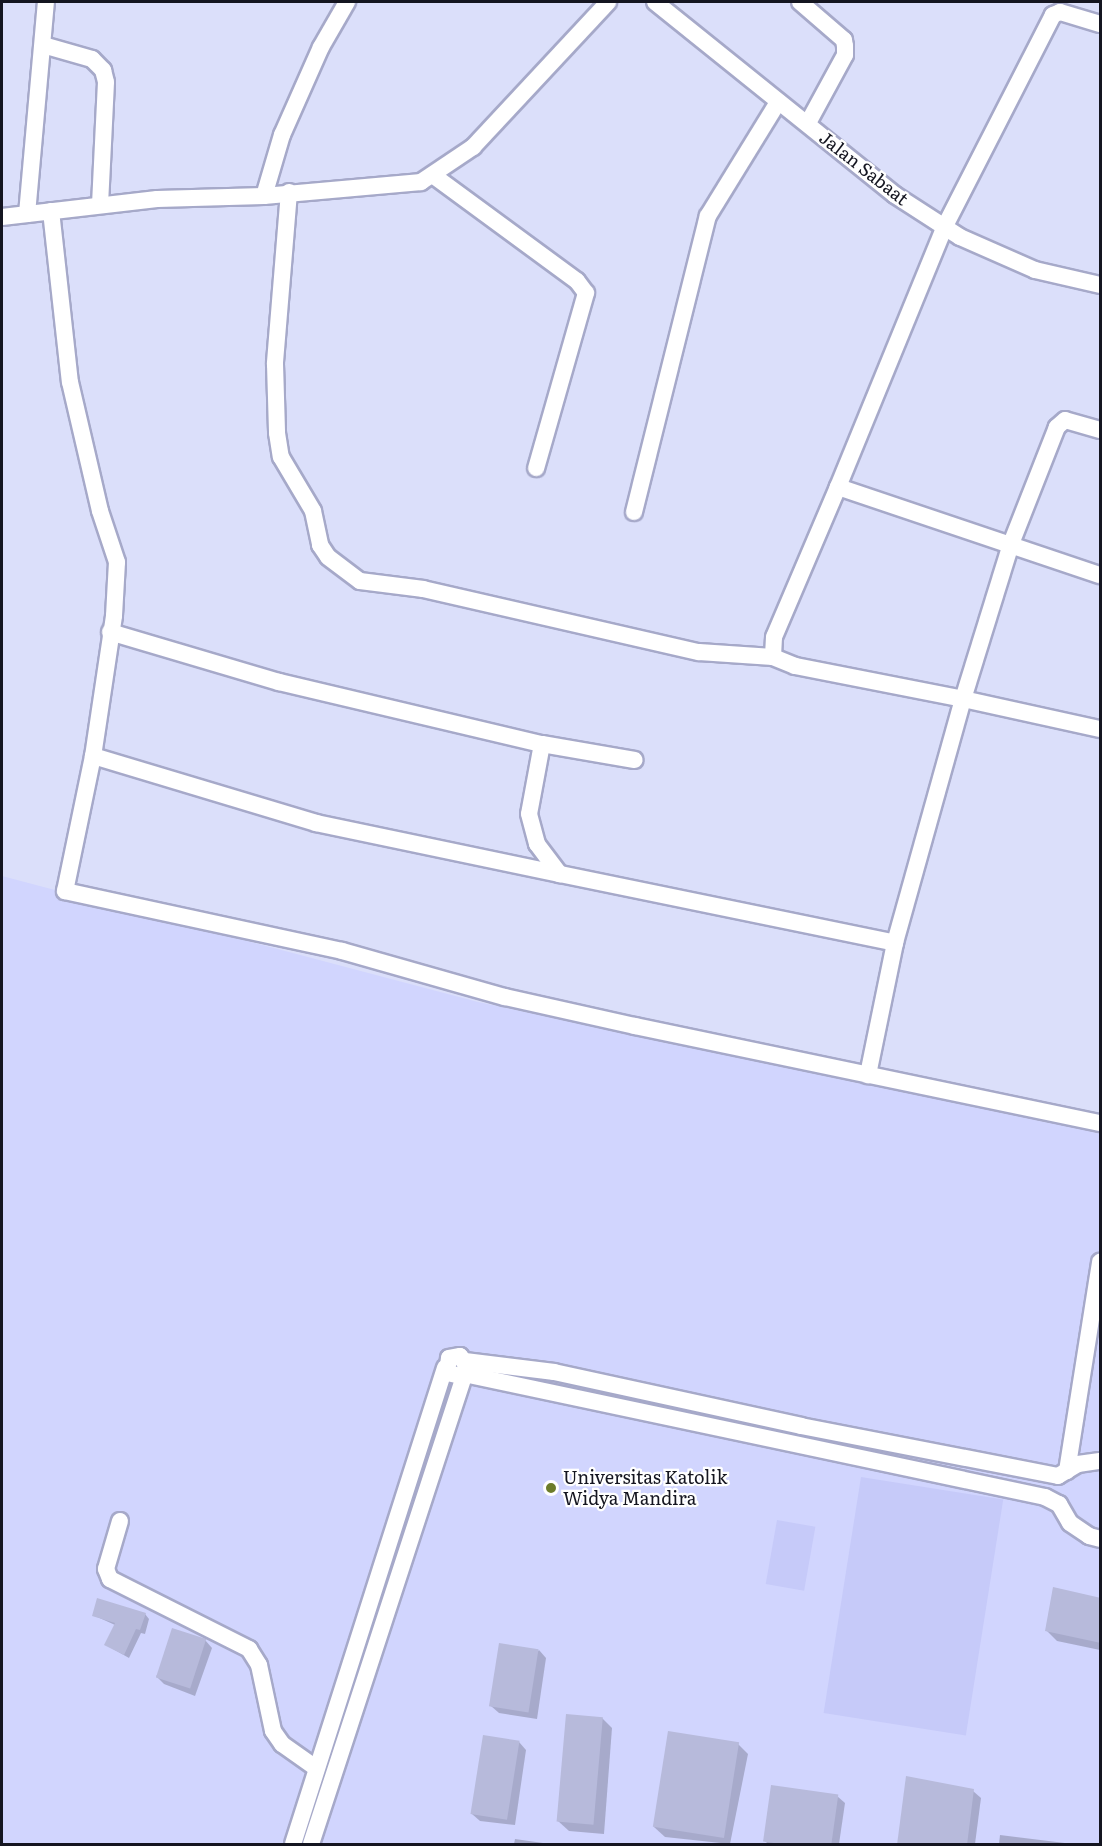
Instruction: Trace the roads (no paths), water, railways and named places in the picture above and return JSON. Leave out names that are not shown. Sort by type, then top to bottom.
[{"type":"street","points":[[27,214],[46,2]]},
{"type":"street","points":[[264,196],[282,135],[321,47],[347,2]]},
{"type":"street","points":[[2,218],[157,199],[264,196],[290,192],[390,188],[434,176],[472,147],[609,2]]},
{"type":"street","name":"Jalan Sabaat","points":[[656,2],[895,195],[960,237],[1035,270],[1101,285]]},
{"type":"street","points":[[800,2],[845,46],[845,54],[808,123]]},
{"type":"street","points":[[773,657],[774,637],[945,226],[1053,15],[1060,12],[1101,24]]},
{"type":"street","points":[[43,45],[92,59],[103,70],[106,82],[100,205]]},
{"type":"street","points":[[634,512],[708,216],[778,102]]},
{"type":"street","points":[[434,176],[577,280],[586,292],[536,468]]},
{"type":"street","points":[[290,192],[275,364],[277,433],[281,458],[313,511],[321,545],[328,557],[360,581],[423,589],[699,652],[773,657],[795,666],[1101,729]]},
{"type":"street","points":[[51,211],[61,331],[75,411],[117,562],[93,756],[65,891],[342,951],[505,997],[868,1076],[1101,1123]]},
{"type":"street","points":[[868,1076],[895,944],[963,699],[1011,544],[1060,423],[1073,421],[1101,430]]},
{"type":"street","points":[[838,487],[1101,574]]},
{"type":"street","points":[[110,633],[279,682],[542,744],[635,760]]},
{"type":"street","points":[[542,744],[529,814],[537,844],[560,874]]},
{"type":"street","points":[[93,756],[316,824],[895,944]]},
{"type":"street","points":[[1067,1471],[1101,1262]]},
{"type":"street","points":[[293,1845],[343,1681],[445,1368],[451,1376],[463,1370],[554,1372],[801,1426],[1058,1476],[1078,1464],[1101,1461]]},
{"type":"street","points":[[463,1370],[1045,1497],[1059,1504],[1070,1523],[1089,1536],[1101,1539]]},
{"type":"street","points":[[311,1845],[463,1370]]},
{"type":"street","points":[[120,1521],[106,1569],[110,1579],[249,1649],[259,1665],[273,1731],[282,1744],[316,1768]]},
{"type":"street","points":[[343,1681],[361,1689]]},
{"type":"place","name":"Universitas Katolik Widya Mandira","points":[[551,1488]]}]
